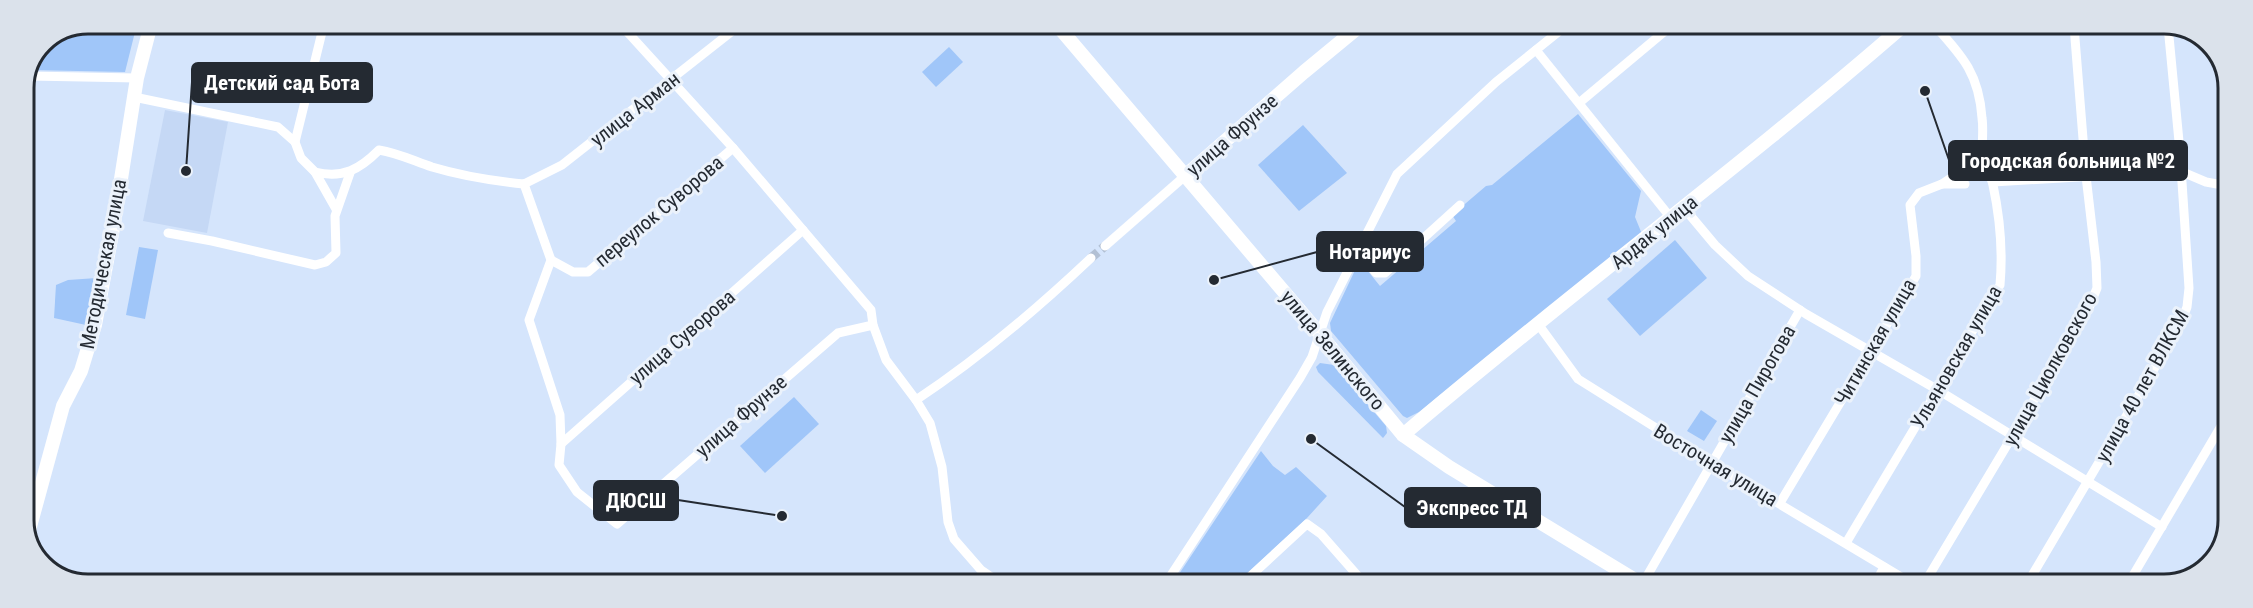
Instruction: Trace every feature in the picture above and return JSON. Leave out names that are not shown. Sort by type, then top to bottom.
[{"type":"main road","name":"Методическая улица","points":[[35,509],[63,406],[81,371],[95,326],[137,78],[148,34]]},
{"type":"main road","name":"улица Зелинского","points":[[1065,34],[1403,435],[1449,467],[1626,574]]},
{"type":"main road","name":"улица Фрунзе","points":[[1185,176],[1350,34]]},
{"type":"main road","name":"Ардак улица","points":[[1403,435],[1815,102],[1894,34]]},
{"type":"street","points":[[295,142],[322,34]]},
{"type":"street","points":[[629,34],[733,148],[871,310],[873,325],[886,360],[930,423],[942,467],[948,522],[954,539],[987,574]]},
{"type":"street","name":"улица Арман","points":[[524,184],[562,165],[671,80],[722,34]]},
{"type":"street","points":[[1172,574],[1312,357],[1327,312],[1397,174],[1496,82],[1557,34]]},
{"type":"street","points":[[1579,103],[1661,34]]},
{"type":"street","name":"Ульяновская улица","points":[[1846,543],[2000,285],[2002,259],[1993,182],[1983,162],[1982,117],[1978,92],[1965,59],[1942,34]]},
{"type":"street","name":"улица Циолковского","points":[[1929,574],[2090,308],[2097,288],[2075,34]]},
{"type":"street","name":"улица 40 лет ВЛКСМ","points":[[2033,574],[2176,333],[2187,307],[2189,288],[2169,35]]},
{"type":"street","points":[[1536,51],[1671,218]]},
{"type":"street","points":[[37,76],[137,78]]},
{"type":"street","points":[[134,97],[278,127],[295,142],[301,158],[315,172],[336,209]]},
{"type":"street","name":"переулок Суворова","points":[[550,260],[573,272],[588,272],[733,148]]},
{"type":"street","points":[[315,172],[337,175],[350,173],[379,150],[396,153],[434,167],[496,181],[524,184],[550,260],[529,320],[560,415],[561,444]]},
{"type":"street","name":"Читинская улица","points":[[1780,503],[1916,276],[1910,205],[1919,193],[1942,184],[1975,162],[1983,162]]},
{"type":"street","points":[[1993,182],[2180,171],[2206,182],[2218,184]]},
{"type":"street","points":[[168,233],[212,241],[315,266],[326,262],[336,253],[336,209],[350,173]]},
{"type":"street","name":"улица Фрунзе","points":[[1105,246],[1185,176]]},
{"type":"street","points":[[1942,184],[1965,184]]},
{"type":"street","points":[[1359,251],[1376,273],[1385,273],[1460,205]]},
{"type":"street","points":[[1684,208],[1715,245],[1749,276],[1800,310],[1871,350],[2162,526]]},
{"type":"street","name":"улица Суворова","points":[[561,444],[803,230]]},
{"type":"street","points":[[916,400],[950,378],[1054,292],[1091,258]]},
{"type":"street","name":"улица Пирогова","points":[[1648,574],[1800,310]]},
{"type":"street","name":"Восточная улица","points":[[1538,324],[1578,379],[1713,464],[1896,574]]},
{"type":"street","name":"улица Фрунзе","points":[[561,444],[559,465],[577,492],[617,524],[838,333],[873,325]]},
{"type":"street","points":[[2134,574],[2218,431]]},
{"type":"street","points":[[1253,574],[1306,524],[1321,534],[1356,574]]},
{"type":"street","points":[[1880,574],[1884,567]]},
{"type":"shaded area","points":[[88,34],[134,34],[125,72],[38,70],[50,50],[68,39]]},
{"type":"shaded area","points":[[949,47],[963,62],[936,87],[922,72]]},
{"type":"shaded area","points":[[165,110],[228,122],[207,233],[143,221]]},
{"type":"shaded area","points":[[1578,114],[1641,191],[1635,217],[1642,234],[1419,412],[1407,418],[1403,416],[1331,331],[1330,323],[1357,266],[1363,265],[1380,286],[1456,221],[1452,215]]},
{"type":"shaded area","points":[[1303,125],[1347,173],[1299,211],[1258,165]]},
{"type":"shaded area","points":[[1675,240],[1707,278],[1640,336],[1607,299]]},
{"type":"shaded area","points":[[139,247],[158,250],[145,319],[126,315]]},
{"type":"shaded area","points":[[97,278],[86,325],[54,318],[56,285],[68,280]]},
{"type":"shaded area","points":[[1320,363],[1334,365],[1386,426],[1387,433],[1383,438],[1318,372],[1316,367]]},
{"type":"shaded area","points":[[794,397],[819,424],[765,473],[740,446]]},
{"type":"shaded area","points":[[1701,410],[1717,421],[1704,441],[1687,431]]},
{"type":"shaded area","points":[[1261,451],[1273,466],[1285,475],[1296,467],[1327,496],[1307,518],[1247,574],[1179,574]]},
{"type":"tunnel","points":[[1091,258],[1105,246]]},
{"type":"place","name":"Городская больница №2","points":[[1925,91]]},
{"type":"place","name":"Детский сад Бота","points":[[186,171]]},
{"type":"place","name":"Нотариус","points":[[1214,280]]},
{"type":"place","name":"Экспресс ТД","points":[[1311,439]]},
{"type":"place","name":"ДЮСШ","points":[[782,516]]}]
